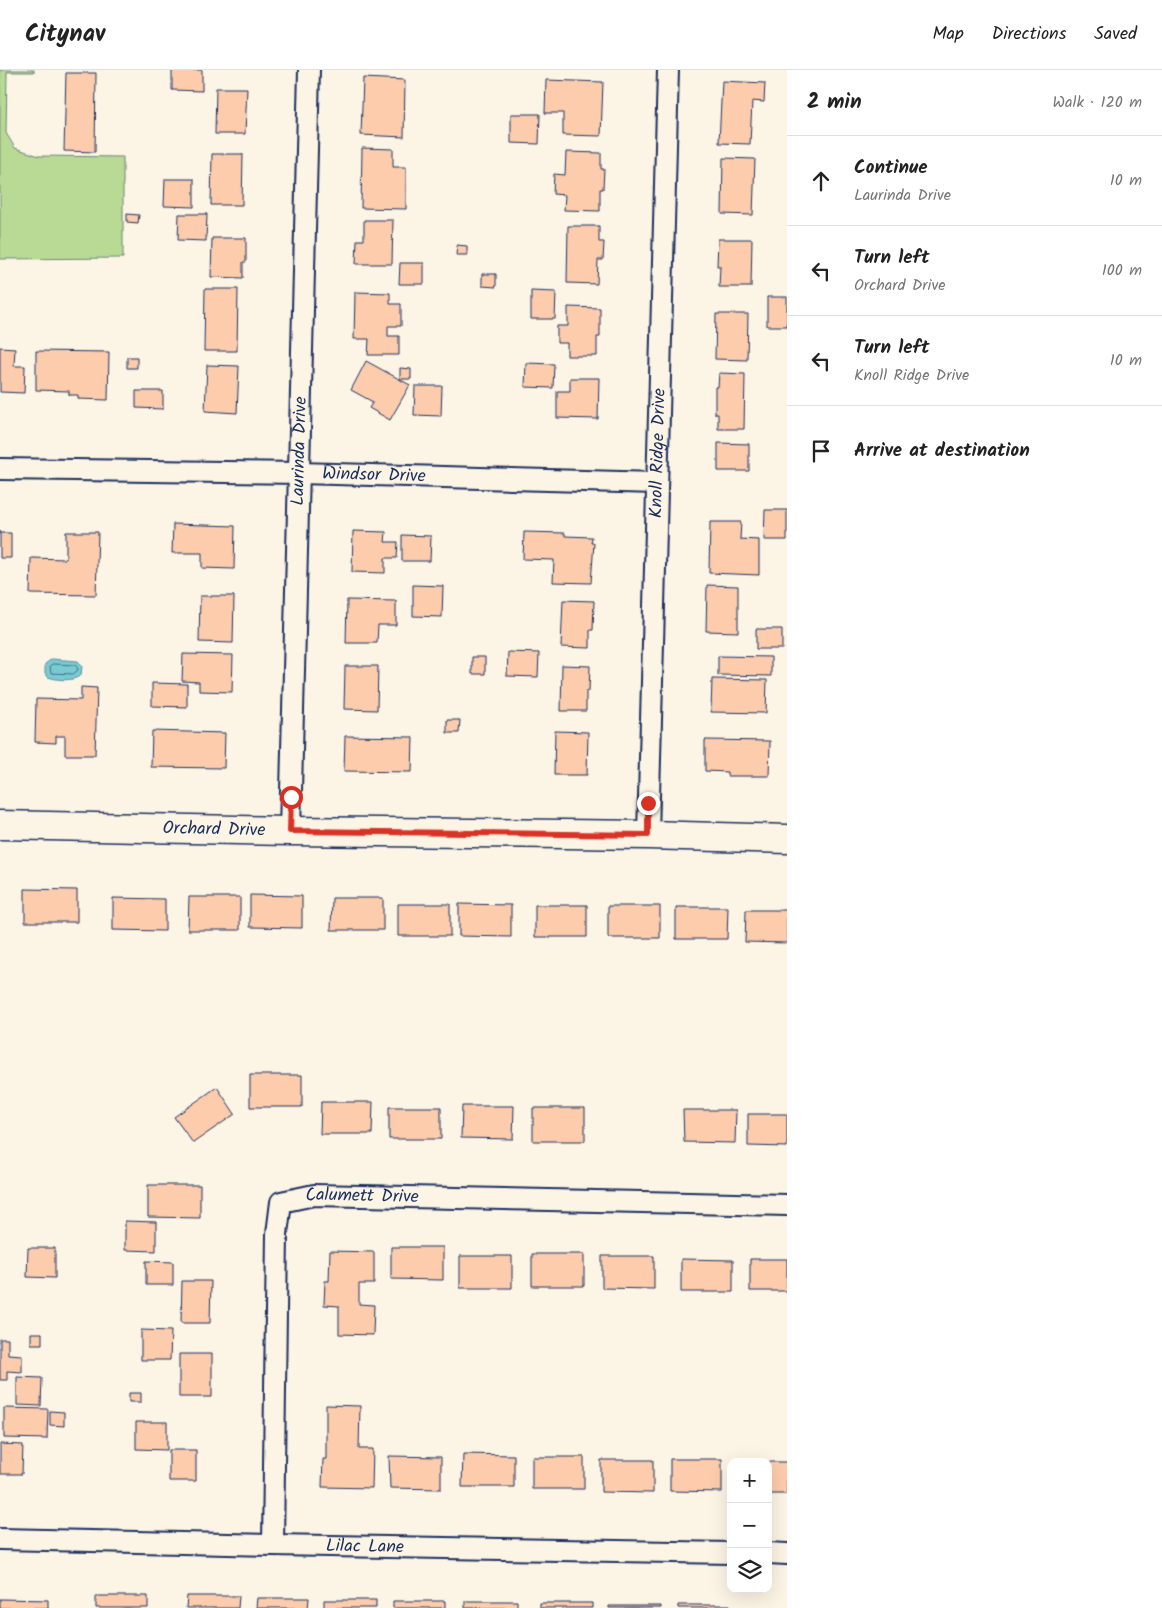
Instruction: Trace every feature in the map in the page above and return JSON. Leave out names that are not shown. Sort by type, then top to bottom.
[{"type":"street","name":"Laurinda Drive","points":[[290,831],[309,70]]},
{"type":"street","name":"Knoll Ridge Drive","points":[[648,835],[668,70]]},
{"type":"street","name":"Windsor Drive","points":[[0,469],[299,473],[657,482]]},
{"type":"street","name":"Orchard Drive","points":[[0,825],[290,831],[648,835],[787,839]]},
{"type":"street","name":"Calumett Drive","points":[[273,1545],[276,1234],[281,1202],[314,1195],[787,1205]]},
{"type":"street","name":"Lilac Lane","points":[[0,1539],[727,1553]]},
{"type":"street","points":[[772,1553],[787,1554]]},
{"type":"green space","points":[[0,70],[34,70],[34,72],[7,72],[6,133],[15,148],[39,156],[123,157],[123,258],[0,259]]},
{"type":"water","points":[[52,659],[78,661],[82,666],[81,675],[69,680],[48,677],[45,673],[45,664]]},
{"type":"building","points":[[172,70],[202,70],[202,91],[172,90]]},
{"type":"building","points":[[66,73],[96,73],[95,152],[64,151]]},
{"type":"building","points":[[363,78],[405,80],[404,137],[361,135]]},
{"type":"building","points":[[546,80],[603,82],[601,136],[563,135],[563,113],[545,113]]},
{"type":"building","points":[[722,81],[765,83],[764,102],[752,101],[750,144],[719,143]]},
{"type":"building","points":[[216,88],[247,88],[245,134],[215,134]]},
{"type":"building","points":[[511,114],[540,114],[539,144],[511,143]]},
{"type":"building","points":[[362,148],[393,149],[393,167],[406,167],[406,209],[361,208]]},
{"type":"building","points":[[566,152],[601,153],[601,169],[604,169],[603,189],[600,189],[600,211],[564,210],[565,195],[553,194],[554,174],[565,175]]},
{"type":"building","points":[[212,154],[243,154],[242,205],[211,205]]},
{"type":"building","points":[[723,158],[755,159],[753,215],[722,214]]},
{"type":"building","points":[[165,179],[194,179],[194,207],[164,206]]},
{"type":"building","points":[[127,214],[139,215],[138,223],[127,222]]},
{"type":"building","points":[[179,214],[207,214],[206,241],[178,240]]},
{"type":"building","points":[[364,220],[393,220],[392,264],[356,264],[357,240],[364,240]]},
{"type":"building","points":[[568,226],[599,226],[599,242],[604,242],[603,260],[598,260],[597,284],[567,283]]},
{"type":"building","points":[[212,238],[246,238],[246,262],[243,262],[243,278],[211,277]]},
{"type":"building","points":[[718,239],[752,239],[751,287],[719,287],[720,266],[717,266]]},
{"type":"building","points":[[457,245],[467,246],[467,255],[456,255]]},
{"type":"building","points":[[400,263],[424,263],[424,284],[399,284]]},
{"type":"building","points":[[482,274],[496,274],[496,287],[482,286]]},
{"type":"building","points":[[205,289],[238,289],[237,351],[204,351]]},
{"type":"building","points":[[531,291],[556,292],[555,319],[531,319]]},
{"type":"building","points":[[355,292],[390,293],[390,304],[401,304],[401,326],[388,326],[388,336],[399,336],[399,355],[368,355],[369,339],[354,339]]},
{"type":"building","points":[[767,297],[787,297],[787,326],[767,326]]},
{"type":"building","points":[[568,307],[600,308],[600,337],[597,337],[597,356],[567,356],[567,343],[557,343],[557,326],[568,326]]},
{"type":"building","points":[[716,314],[748,314],[747,360],[715,359]]},
{"type":"building","points":[[0,347],[15,348],[14,366],[25,366],[24,393],[0,392]]},
{"type":"building","points":[[36,351],[109,352],[108,400],[78,399],[78,395],[69,395],[69,391],[36,390]]},
{"type":"building","points":[[127,357],[137,357],[137,368],[127,368]]},
{"type":"building","points":[[366,361],[410,385],[390,420],[369,408],[373,402],[351,390]]},
{"type":"building","points":[[526,363],[554,364],[553,388],[525,387]]},
{"type":"building","points":[[207,365],[239,366],[237,413],[205,411]]},
{"type":"building","points":[[400,368],[411,369],[411,379],[400,379]]},
{"type":"building","points":[[719,373],[745,374],[744,429],[718,429],[718,414],[715,414],[715,387],[718,387]]},
{"type":"building","points":[[570,378],[599,378],[598,419],[557,418],[557,391],[570,391]]},
{"type":"building","points":[[415,386],[442,386],[441,416],[414,415]]},
{"type":"building","points":[[136,391],[163,391],[163,409],[136,408]]},
{"type":"building","points":[[718,443],[749,444],[749,471],[718,471]]},
{"type":"building","points":[[765,510],[787,510],[787,540],[764,540]]},
{"type":"building","points":[[710,522],[741,522],[740,539],[759,540],[759,575],[709,573]]},
{"type":"building","points":[[173,524],[235,526],[234,569],[202,568],[202,553],[172,553]]},
{"type":"building","points":[[353,531],[386,532],[385,542],[398,542],[397,558],[385,558],[385,573],[352,572]]},
{"type":"building","points":[[66,532],[98,532],[96,595],[30,594],[31,558],[66,559]]},
{"type":"building","points":[[524,532],[565,533],[565,536],[592,537],[591,543],[594,543],[591,583],[553,582],[554,560],[523,559]]},
{"type":"building","points":[[0,533],[11,533],[11,558],[0,558]]},
{"type":"building","points":[[402,535],[431,536],[430,561],[402,561]]},
{"type":"building","points":[[413,585],[443,586],[442,617],[413,616]]},
{"type":"building","points":[[707,585],[738,586],[738,632],[706,631]]},
{"type":"building","points":[[200,596],[234,596],[233,643],[199,642]]},
{"type":"building","points":[[347,600],[396,601],[396,625],[378,625],[377,643],[346,643]]},
{"type":"building","points":[[563,600],[594,601],[593,630],[590,630],[590,648],[561,647]]},
{"type":"building","points":[[756,629],[782,629],[782,649],[756,649]]},
{"type":"building","points":[[508,652],[539,653],[538,677],[507,676]]},
{"type":"building","points":[[183,654],[233,655],[232,692],[199,691],[199,682],[182,681]]},
{"type":"building","points":[[718,656],[771,657],[771,676],[718,675]]},
{"type":"building","points":[[472,657],[485,657],[485,674],[472,674]]},
{"type":"building","points":[[562,665],[590,666],[589,691],[586,691],[586,711],[561,711]]},
{"type":"building","points":[[345,666],[378,666],[377,710],[344,709]]},
{"type":"building","points":[[712,679],[767,680],[766,713],[711,712]]},
{"type":"building","points":[[152,683],[187,684],[187,707],[152,706]]},
{"type":"building","points":[[81,687],[97,688],[95,755],[65,755],[65,736],[56,736],[56,743],[35,742],[36,699],[81,700]]},
{"type":"building","points":[[447,720],[460,720],[459,733],[447,733]]},
{"type":"building","points":[[152,731],[225,733],[224,768],[151,767]]},
{"type":"building","points":[[555,731],[588,732],[587,775],[554,775]]},
{"type":"building","points":[[345,736],[413,737],[412,772],[344,771]]},
{"type":"building","points":[[705,740],[770,741],[769,776],[727,776],[727,772],[705,771]]},
{"type":"building","points":[[25,889],[77,890],[77,922],[25,922]]},
{"type":"building","points":[[250,895],[302,896],[302,928],[250,927]]},
{"type":"building","points":[[189,897],[240,897],[240,930],[188,930]]},
{"type":"building","points":[[113,898],[165,899],[165,931],[113,930]]},
{"type":"building","points":[[332,898],[383,898],[383,930],[331,930]]},
{"type":"building","points":[[398,904],[450,904],[450,936],[398,936]]},
{"type":"building","points":[[459,904],[511,905],[511,937],[459,936]]},
{"type":"building","points":[[535,905],[587,905],[587,937],[535,937]]},
{"type":"building","points":[[608,906],[660,906],[660,938],[608,938]]},
{"type":"building","points":[[676,907],[728,907],[727,939],[676,939]]},
{"type":"building","points":[[746,910],[787,910],[787,943],[745,942]]},
{"type":"building","points":[[250,1075],[302,1075],[302,1107],[250,1107]]},
{"type":"building","points":[[217,1087],[235,1114],[193,1143],[174,1117]]},
{"type":"building","points":[[321,1102],[373,1102],[372,1134],[320,1134]]},
{"type":"building","points":[[462,1106],[514,1106],[513,1139],[461,1138]]},
{"type":"building","points":[[389,1107],[441,1107],[441,1139],[389,1139]]},
{"type":"building","points":[[533,1108],[585,1108],[585,1141],[533,1141]]},
{"type":"building","points":[[683,1110],[736,1110],[735,1143],[684,1142]]},
{"type":"building","points":[[748,1114],[787,1114],[787,1147],[748,1146]]},
{"type":"building","points":[[148,1185],[200,1185],[200,1218],[148,1217]]},
{"type":"building","points":[[125,1221],[156,1222],[156,1251],[125,1250]]},
{"type":"building","points":[[391,1247],[443,1247],[443,1280],[391,1279]]},
{"type":"building","points":[[28,1248],[55,1248],[55,1278],[27,1277]]},
{"type":"building","points":[[330,1251],[374,1252],[374,1284],[359,1284],[359,1304],[374,1305],[373,1335],[339,1334],[339,1306],[324,1305],[325,1281],[329,1281]]},
{"type":"building","points":[[532,1254],[584,1254],[584,1286],[532,1286]]},
{"type":"building","points":[[460,1256],[512,1256],[512,1288],[460,1288]]},
{"type":"building","points":[[602,1256],[654,1256],[654,1289],[602,1288]]},
{"type":"building","points":[[681,1259],[733,1260],[733,1292],[681,1292]]},
{"type":"building","points":[[750,1259],[787,1259],[787,1291],[750,1291]]},
{"type":"building","points":[[146,1261],[173,1262],[173,1285],[146,1285]]},
{"type":"building","points":[[182,1281],[211,1281],[210,1323],[181,1323]]},
{"type":"building","points":[[141,1330],[171,1331],[170,1360],[141,1360]]},
{"type":"building","points":[[31,1333],[42,1333],[42,1344],[31,1344]]},
{"type":"building","points":[[0,1339],[8,1339],[8,1354],[22,1355],[22,1372],[7,1371],[7,1380],[0,1380]]},
{"type":"building","points":[[179,1354],[212,1354],[212,1397],[179,1397]]},
{"type":"building","points":[[17,1377],[42,1378],[41,1406],[17,1405]]},
{"type":"building","points":[[129,1393],[141,1393],[141,1402],[129,1402]]},
{"type":"building","points":[[326,1405],[360,1406],[359,1449],[373,1449],[372,1488],[322,1487],[323,1459],[326,1459]]},
{"type":"building","points":[[4,1408],[48,1409],[47,1439],[4,1438]]},
{"type":"building","points":[[50,1411],[64,1412],[64,1426],[50,1425]]},
{"type":"building","points":[[136,1422],[167,1422],[167,1450],[136,1449]]},
{"type":"building","points":[[0,1444],[23,1445],[22,1474],[0,1474]]},
{"type":"building","points":[[169,1450],[196,1450],[196,1481],[169,1481]]},
{"type":"building","points":[[463,1454],[514,1455],[514,1487],[462,1487]]},
{"type":"building","points":[[389,1456],[441,1457],[441,1489],[390,1488]]},
{"type":"building","points":[[532,1457],[584,1457],[584,1489],[532,1489]]},
{"type":"building","points":[[670,1459],[722,1459],[722,1492],[670,1491]]},
{"type":"building","points":[[601,1460],[653,1460],[653,1493],[601,1492]]},
{"type":"building","points":[[772,1462],[787,1462],[787,1494],[772,1494]]},
{"type":"building","points":[[96,1596],[148,1596],[148,1608],[96,1608]]},
{"type":"building","points":[[187,1596],[239,1596],[238,1608],[186,1608]]},
{"type":"building","points":[[257,1598],[309,1598],[308,1608],[256,1608]]},
{"type":"building","points":[[0,1599],[48,1600],[48,1608],[0,1608]]},
{"type":"building","points":[[324,1600],[376,1600],[376,1608],[324,1608]]},
{"type":"building","points":[[393,1601],[445,1601],[445,1608],[393,1608]]},
{"type":"building","points":[[465,1601],[517,1601],[517,1608],[465,1608]]},
{"type":"building","points":[[540,1603],[592,1603],[592,1608],[540,1608]]},
{"type":"building","points":[[678,1605],[730,1605],[730,1608],[678,1608]]},
{"type":"building","points":[[609,1606],[661,1606],[661,1608],[609,1608]]},
{"type":"route","points":[[291,797],[290,831],[648,835],[648,803]]}]
